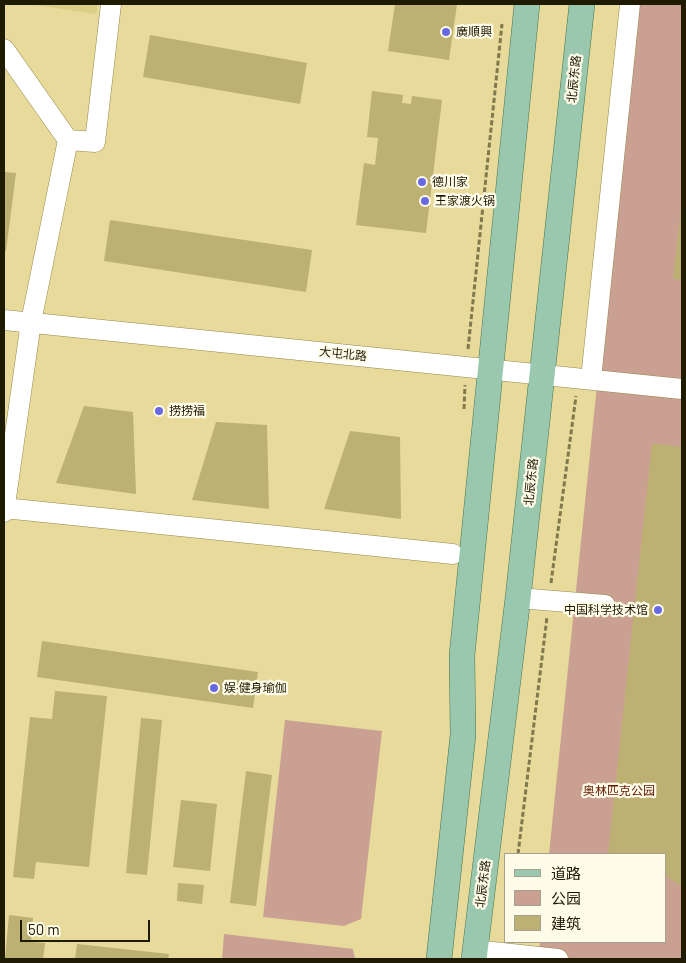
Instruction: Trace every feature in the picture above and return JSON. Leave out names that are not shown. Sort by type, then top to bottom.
[{"type":"main road","points":[[439,959],[463,735],[462,655],[492,370],[527,4]]},
{"type":"main road","name":"北辰东路","points":[[474,955],[518,598],[582,4]]},
{"type":"street","points":[[68,140],[95,142],[111,4]]},
{"type":"street","points":[[591,379],[630,4]]},
{"type":"street","points":[[4,49],[68,140],[31,322],[4,512]]},
{"type":"street","name":"大屯北路","points":[[4,320],[682,389]]},
{"type":"street","points":[[4,508],[453,554]]},
{"type":"street","points":[[518,598],[605,605]]},
{"type":"street","points":[[474,955],[558,959]]},
{"type":"shaded area","points":[[28,4],[98,4],[96,14]]},
{"type":"green space","name":"奥林匹克公园","points":[[636,4],[682,4],[682,959],[538,959],[540,943],[666,943],[666,853],[549,853]]},
{"type":"green space","points":[[285,720],[382,731],[361,919],[344,926],[263,917]]},
{"type":"green space","points":[[224,934],[353,949],[355,959],[222,959]]},
{"type":"building","points":[[395,4],[457,4],[449,60],[388,51]]},
{"type":"building","points":[[150,35],[307,63],[300,104],[143,77]]},
{"type":"building","points":[[372,91],[403,95],[402,103],[411,104],[412,96],[442,100],[426,233],[356,225],[364,163],[375,165],[378,138],[367,137]]},
{"type":"building","points":[[4,172],[16,173],[6,251],[4,251]]},
{"type":"building","points":[[682,209],[682,280],[673,279]]},
{"type":"building","points":[[110,220],[312,250],[306,292],[104,261]]},
{"type":"building","points":[[84,406],[133,412],[136,494],[56,483]]},
{"type":"building","points":[[216,422],[267,425],[269,509],[192,500]]},
{"type":"building","points":[[350,431],[400,437],[401,519],[324,509]]},
{"type":"building","name":"中国科学技术馆","points":[[652,443],[682,447],[682,887],[666,876],[666,853],[608,853]]},
{"type":"building","points":[[42,641],[258,672],[253,708],[37,677]]},
{"type":"building","points":[[55,691],[107,696],[89,867],[36,862],[34,879],[13,877],[30,717],[52,719]]},
{"type":"building","points":[[141,718],[162,720],[147,875],[126,873]]},
{"type":"building","points":[[246,771],[272,775],[256,906],[230,903]]},
{"type":"building","points":[[181,800],[217,804],[210,871],[173,867]]},
{"type":"building","points":[[178,883],[204,885],[202,904],[177,901]]},
{"type":"building","points":[[9,915],[33,918],[31,942],[45,943],[43,959],[5,959]]},
{"type":"building","points":[[77,944],[169,954],[168,959],[75,959]]},
{"type":"place","name":"廣順興","points":[[446,32]]},
{"type":"place","name":"德川家","points":[[422,182]]},
{"type":"place","name":"王家渡火锅","points":[[425,201]]},
{"type":"place","name":"捞捞福","points":[[159,411]]},
{"type":"place","name":"中国科学技术馆","points":[[658,610]]},
{"type":"place","name":"娱·健身瑜伽","points":[[214,688]]}]
